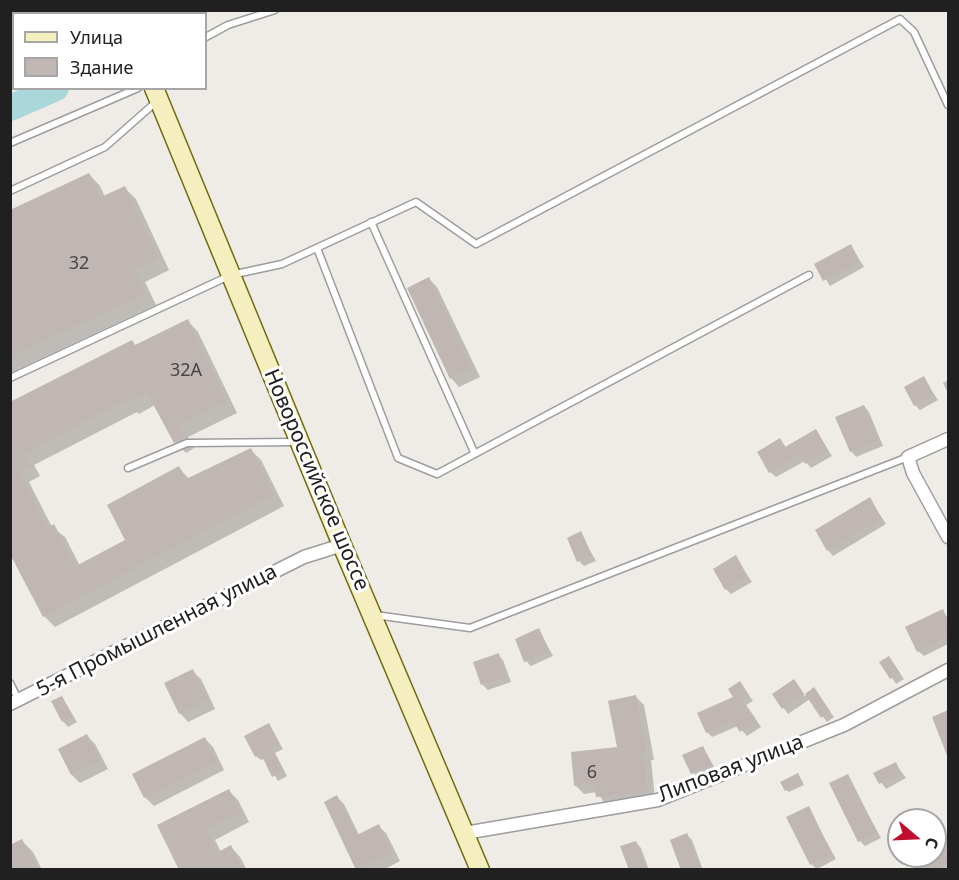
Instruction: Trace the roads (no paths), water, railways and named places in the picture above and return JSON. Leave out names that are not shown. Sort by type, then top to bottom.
[{"type":"main road","name":"Новороссийское шоссе","points":[[157,94],[299,442],[480,870]]},
{"type":"street","points":[[948,439],[908,457],[913,473],[948,537]]},
{"type":"street","name":"5-я Промышленная улица","points":[[14,702],[304,557],[342,545]]},
{"type":"street","name":"Липовая улица","points":[[465,833],[658,800],[844,725],[948,670]]},
{"type":"lane","points":[[207,37],[228,25],[274,10]]},
{"type":"lane","points":[[10,378],[231,275],[282,264],[416,202],[476,244],[900,19],[914,32],[948,105]]},
{"type":"lane","points":[[10,143],[133,90]]},
{"type":"lane","points":[[10,191],[105,147],[157,94]]},
{"type":"lane","points":[[371,222],[474,452]]},
{"type":"lane","points":[[316,248],[398,458],[437,474],[474,452],[809,275]]},
{"type":"lane","points":[[128,468],[187,443],[299,442]]},
{"type":"lane","points":[[372,615],[470,628],[908,457]]},
{"type":"lane","points":[[10,683],[14,702]]},
{"type":"waterway","points":[[10,108],[51,90]]}]
